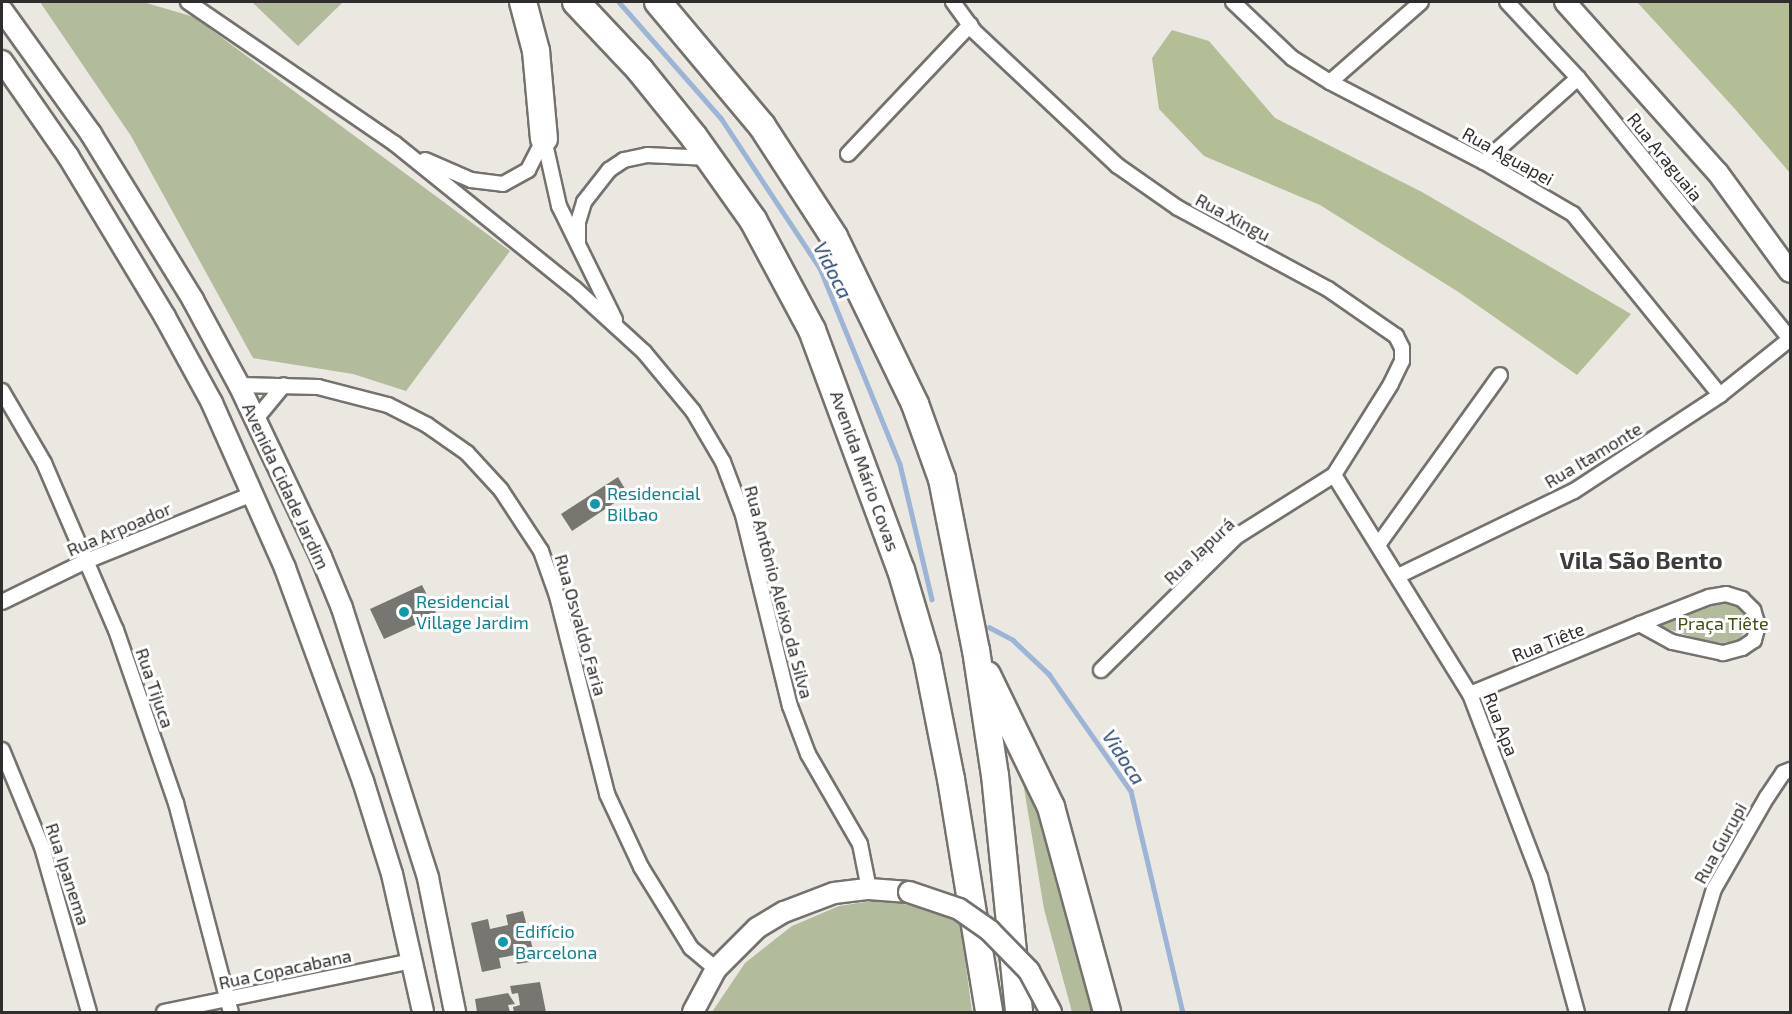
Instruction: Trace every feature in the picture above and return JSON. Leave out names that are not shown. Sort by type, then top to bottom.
[{"type":"highway","points":[[523,2],[536,51],[544,139]]},
{"type":"highway","name":"Avenida Mário Covas","points":[[576,2],[640,70],[710,158],[753,220],[812,330],[901,570],[927,658],[951,779],[989,1012]]},
{"type":"highway","points":[[658,2],[762,126],[834,237],[915,404],[942,479],[976,650],[995,775],[1019,1012]]},
{"type":"highway","points":[[976,650],[1051,807],[1107,1012]]},
{"type":"main road","points":[[1565,2],[1718,173],[1791,272]]},
{"type":"main road","name":"Avenida Cidade Jardim","points":[[2,10],[126,188],[239,386],[342,608],[428,878],[454,1004]]},
{"type":"main road","name":"Avenida Cidade Jardim","points":[[2,61],[68,156],[165,317],[212,403],[285,568],[363,781],[392,874],[422,1007]]},
{"type":"main road","points":[[693,1012],[716,969],[758,928],[784,912],[834,893],[869,889],[909,892],[959,909],[990,931],[1029,971],[1051,1012]]},
{"type":"main road","points":[[422,1007],[454,1004]]},
{"type":"street","points":[[188,2],[394,143],[450,173],[486,184],[503,184],[528,170],[544,139]]},
{"type":"street","name":"Rua Xingu","points":[[953,2],[970,25],[1118,165],[1178,208],[1328,289],[1396,336],[1402,348],[1402,361],[1334,475]]},
{"type":"street","name":"Rua Aguapei","points":[[1233,2],[1292,58],[1330,82],[1484,162],[1573,214],[1719,395]]},
{"type":"street","points":[[1330,82],[1421,2]]},
{"type":"street","name":"Rua Araguaia","points":[[1507,2],[1578,78],[1790,339]]},
{"type":"street","points":[[848,154],[970,25]]},
{"type":"street","points":[[1484,162],[1578,78]]},
{"type":"street","points":[[544,139],[559,206],[578,249],[622,332]]},
{"type":"street","name":"Rua Antônio Aleixo da Silva","points":[[394,143],[622,332],[644,352],[693,411],[723,462],[743,514],[790,706],[808,754],[860,844],[869,889]]},
{"type":"street","points":[[578,249],[578,222],[584,202],[609,170],[624,160],[647,154],[710,158]]},
{"type":"street","name":"Rua Itamonte","points":[[1398,576],[1574,490],[1719,395],[1790,339]]},
{"type":"street","points":[[1378,545],[1500,375]]},
{"type":"street","points":[[255,420],[285,385]]},
{"type":"street","name":"Rua Osvaldo Faria","points":[[239,386],[285,385],[345,392],[388,405],[427,425],[466,453],[524,520],[557,596],[607,794],[647,878],[691,948],[716,969]]},
{"type":"street","name":"Rua Tijuca","points":[[2,391],[44,463],[84,562],[116,630],[176,803],[229,1006]]},
{"type":"street","name":"Rua Apa","points":[[1334,475],[1470,694],[1539,877],[1576,1012]]},
{"type":"street","name":"Rua Japurá","points":[[1101,670],[1236,536],[1334,475]]},
{"type":"street","name":"Rua Arpoador","points":[[2,602],[84,562],[252,494]]},
{"type":"street","name":"Rua Tiête","points":[[1470,694],[1640,624],[1726,594],[1742,599],[1753,610],[1758,625],[1754,640],[1742,648],[1723,652],[1672,642],[1640,624]]},
{"type":"street","name":"Rua Ipanema","points":[[2,750],[42,847],[89,1012]]},
{"type":"street","name":"Rua Gurupi","points":[[1677,1012],[1714,889],[1788,775]]},
{"type":"street","name":"Rua Copacabana","points":[[164,1012],[229,1006],[412,962]]},
{"type":"green space","points":[[40,2],[143,2],[194,17],[510,251],[406,391],[353,374],[253,358],[131,136]]},
{"type":"green space","points":[[252,2],[343,2],[298,46]]},
{"type":"green space","points":[[1637,2],[1790,2],[1790,173],[1735,109]]},
{"type":"green space","points":[[1172,30],[1209,41],[1275,118],[1422,192],[1631,314],[1577,375],[1460,293],[1320,205],[1204,156],[1159,109],[1152,58]]},
{"type":"green space","name":"Praça Tiête","points":[[1727,601],[1740,606],[1749,624],[1739,640],[1723,643],[1701,640],[1657,625]]},
{"type":"green space","points":[[1023,782],[1044,805],[1093,1012],[1072,1012],[1044,909]]},
{"type":"green space","points":[[879,900],[915,906],[960,920],[972,1012],[712,1012],[745,963],[792,926],[839,906]]},
{"type":"building","name":"Residencial Bilbao","points":[[618,477],[628,494],[572,531],[561,514]]},
{"type":"building","name":"Residencial Village Jardim","points":[[422,585],[437,615],[384,639],[370,609]]},
{"type":"building","name":"Edifício Barcelona","points":[[523,911],[536,961],[517,964],[515,955],[499,958],[501,968],[482,972],[471,923],[488,919],[490,929],[508,925],[506,915]]},
{"type":"building","points":[[540,982],[546,1012],[514,1012],[513,1007],[520,1005],[518,993],[512,994],[510,986]]},
{"type":"building","points":[[508,993],[515,1004],[508,1005],[510,1012],[477,1012],[475,999]]},
{"type":"waterway","name":"Vidoca","points":[[619,2],[721,118],[820,268],[900,464],[932,599]]},
{"type":"waterway","name":"Vidoca","points":[[989,627],[1013,640],[1049,674],[1131,791],[1183,1012]]},
{"type":"place","name":"Residencial Bilbao","points":[[595,504]]},
{"type":"place","name":"Residencial Village Jardim","points":[[404,612]]},
{"type":"place","name":"Edifício Barcelona","points":[[503,942]]},
{"type":"district","name":"Vila São Bento","points":[[1641,560]]}]
